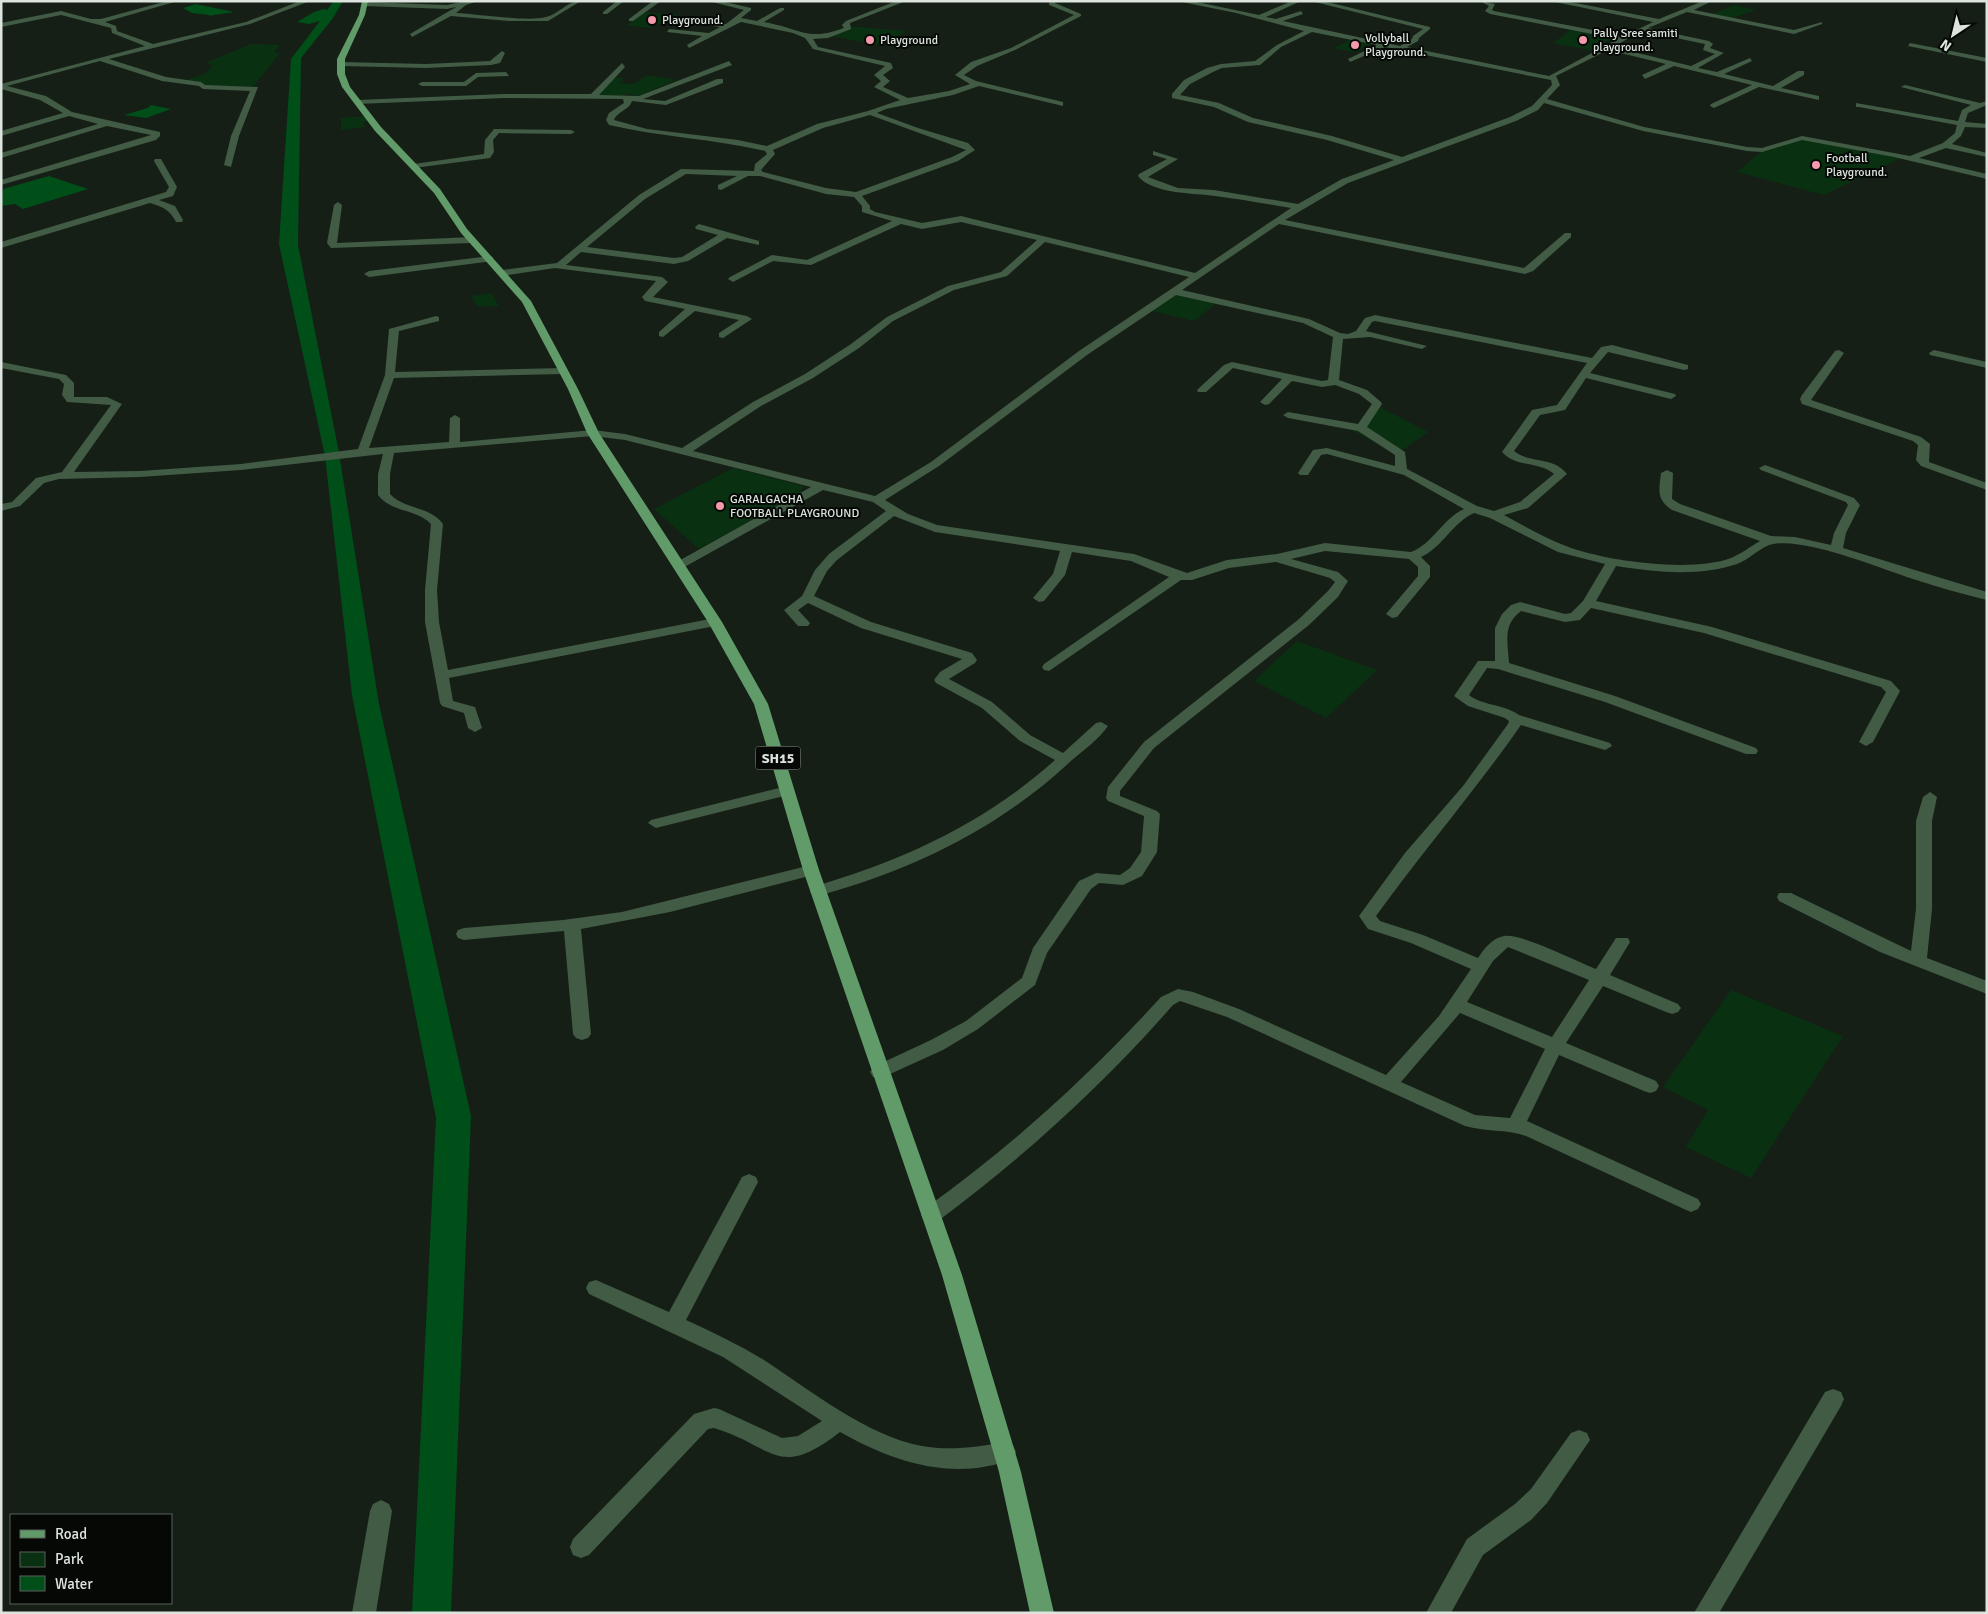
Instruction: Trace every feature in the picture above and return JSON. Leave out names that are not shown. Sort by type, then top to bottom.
[{"type":"main road","points":[[341,64],[365,3]]},
{"type":"main road","name":"SH15","points":[[341,64],[342,79],[357,102],[378,128],[437,191],[472,240],[526,301],[594,433],[715,622],[761,704],[818,891],[952,1275],[1005,1452],[1042,1613]]},
{"type":"street","points":[[95,21],[176,1]]},
{"type":"street","points":[[1,86],[248,23],[307,1]]},
{"type":"street","points":[[365,3],[447,7],[475,1]]},
{"type":"street","points":[[450,14],[543,20],[554,17],[578,1]]},
{"type":"street","points":[[605,13],[621,1]]},
{"type":"street","points":[[631,20],[658,1]]},
{"type":"street","points":[[711,1],[749,9],[737,18],[739,20]]},
{"type":"street","points":[[689,46],[739,20],[781,27],[808,38],[834,35],[848,28],[845,25],[848,22],[903,1]]},
{"type":"street","points":[[1052,1],[1051,4],[1079,15],[1013,49],[974,64],[959,75],[977,83],[1060,104]]},
{"type":"street","points":[[1180,1],[1260,16],[1311,30],[1554,79]]},
{"type":"street","points":[[1207,6],[1218,1]]},
{"type":"street","points":[[1260,16],[1298,1]]},
{"type":"street","points":[[1314,1],[1428,28],[1415,37],[1416,40],[1401,48]]},
{"type":"street","points":[[1483,1],[1495,4],[1488,11],[1492,13],[1624,38]]},
{"type":"street","points":[[1553,1],[1659,21]]},
{"type":"street","points":[[876,500],[935,464],[1076,358],[1299,207],[1345,181],[1513,119],[1535,108],[1556,84],[1552,75],[1560,70],[1607,48],[1641,29],[1709,1]]},
{"type":"street","points":[[412,35],[463,5]]},
{"type":"street","points":[[758,23],[782,9]]},
{"type":"street","points":[[1686,10],[1794,32],[1820,23]]},
{"type":"street","points":[[1,25],[61,13],[114,27],[114,32],[155,47]]},
{"type":"street","points":[[1278,21],[1301,13]]},
{"type":"street","points":[[673,20],[727,26]]},
{"type":"street","points":[[1641,29],[1707,42],[1710,44],[1705,49],[1720,53],[1692,68]]},
{"type":"street","points":[[1311,30],[1278,46],[1257,62],[1221,66],[1210,70],[1188,82],[1174,96],[1216,105],[1250,120],[1329,138],[1402,160]]},
{"type":"street","points":[[669,31],[710,35]]},
{"type":"street","points":[[808,38],[815,48],[888,65],[889,68],[878,75],[886,80],[878,87],[906,100]]},
{"type":"street","points":[[1350,60],[1384,44]]},
{"type":"street","points":[[1910,45],[1987,60]]},
{"type":"street","points":[[1607,48],[1674,63],[1756,86],[1816,98]]},
{"type":"street","points":[[341,64],[438,65],[495,62],[502,53]]},
{"type":"street","points":[[102,59],[165,79],[201,84],[203,86],[255,89],[235,136],[228,165]]},
{"type":"street","points":[[1716,75],[1750,60]]},
{"type":"street","points":[[1645,76],[1674,63]]},
{"type":"street","points":[[628,99],[640,98],[729,64]]},
{"type":"street","points":[[411,98],[438,65]]},
{"type":"street","points":[[594,96],[622,65]]},
{"type":"street","points":[[422,84],[466,84],[476,76],[506,74]]},
{"type":"street","points":[[1773,89],[1802,74]]},
{"type":"street","points":[[357,102],[411,98],[594,96],[666,103],[720,81]]},
{"type":"street","points":[[628,99],[625,107],[612,115],[610,120],[612,123],[647,132],[738,142],[768,149],[820,126],[870,113],[906,100],[937,97],[977,83]]},
{"type":"street","points":[[1,86],[43,98],[69,114],[108,124],[154,132],[157,135],[1,183]]},
{"type":"street","points":[[1714,106],[1756,86]]},
{"type":"street","points":[[1905,86],[1984,104]]},
{"type":"street","points":[[1543,100],[1643,128],[1747,149],[1762,150],[1802,138],[1910,159],[1987,177]]},
{"type":"street","points":[[1910,159],[1945,145],[1957,137],[1966,111],[1984,104]]},
{"type":"street","points":[[1859,105],[1883,111],[1987,126]]},
{"type":"street","points":[[1900,106],[1962,122]]},
{"type":"street","points":[[556,266],[642,197],[684,171],[760,174],[826,191],[857,195],[955,159],[971,150],[965,145],[915,130],[870,113]]},
{"type":"street","points":[[1,134],[69,114]]},
{"type":"street","points":[[1,156],[108,124]]},
{"type":"street","points":[[414,166],[487,156],[490,152],[488,140],[497,131],[571,132]]},
{"type":"street","points":[[1945,145],[1987,154]]},
{"type":"street","points":[[760,174],[757,170],[758,166],[771,154],[768,149]]},
{"type":"street","points":[[1156,153],[1174,159],[1142,176],[1145,179],[1177,190],[1214,193],[1299,207]]},
{"type":"street","points":[[1,245],[170,194],[173,190],[158,161]]},
{"type":"street","points":[[721,187],[747,173]]},
{"type":"street","points":[[857,195],[866,206],[865,210],[898,222],[922,226],[961,219],[1196,276]]},
{"type":"street","points":[[150,200],[175,210],[179,220]]},
{"type":"street","points":[[338,204],[332,243],[334,246],[472,240]]},
{"type":"street","points":[[1278,220],[1368,241],[1525,271],[1530,269],[1568,235]]},
{"type":"street","points":[[733,279],[772,258],[808,263],[898,222]]},
{"type":"street","points":[[699,227],[756,243]]},
{"type":"street","points":[[578,250],[674,261],[685,259],[726,234]]},
{"type":"street","points":[[685,451],[757,404],[801,381],[855,346],[890,318],[951,288],[984,281],[1004,274],[1042,240]]},
{"type":"street","points":[[369,274],[490,259]]},
{"type":"street","points":[[502,273],[556,266],[661,279],[663,282],[647,297],[648,299],[747,320],[723,336]]},
{"type":"street","points":[[1173,292],[1306,321],[1338,336],[1349,337],[1360,333],[1422,346]]},
{"type":"street","points":[[663,334],[693,308]]},
{"type":"street","points":[[1360,333],[1368,320],[1375,318],[1593,360]]},
{"type":"street","points":[[362,452],[390,375],[394,329],[436,319]]},
{"type":"street","points":[[1333,381],[1338,336]]},
{"type":"street","points":[[1494,515],[1524,505],[1561,474],[1554,468],[1515,457],[1508,452],[1536,412],[1561,408],[1582,374],[1593,360],[1608,348],[1684,367]]},
{"type":"street","points":[[1839,353],[1807,396],[1806,402],[1917,439],[1924,444],[1922,460],[1926,464],[1987,486]]},
{"type":"street","points":[[1934,353],[1987,365]]},
{"type":"street","points":[[1,365],[62,377],[69,383],[67,395],[71,400],[107,400],[117,404],[65,476]]},
{"type":"street","points":[[1202,390],[1228,366],[1322,384],[1333,381],[1367,394],[1377,404],[1361,428]]},
{"type":"street","points":[[390,375],[562,371]]},
{"type":"street","points":[[1582,374],[1670,396]]},
{"type":"street","points":[[1264,402],[1290,378]]},
{"type":"street","points":[[1288,415],[1361,428],[1400,454],[1401,471]]},
{"type":"street","points":[[454,445],[455,418]]},
{"type":"street","points":[[1,508],[16,504],[40,480],[65,476],[158,473],[271,464],[346,453],[594,433],[625,437],[823,485],[876,500],[893,511],[920,524],[935,528],[1067,550],[1134,558],[1178,576],[1188,577],[1244,561],[1277,558],[1325,546],[1414,556],[1428,549],[1458,516],[1473,509]]},
{"type":"street","points":[[389,450],[384,474],[384,494],[393,504],[430,517],[437,524],[430,590],[432,622],[447,703],[470,710],[475,728]]},
{"type":"street","points":[[1304,473],[1317,452],[1321,451],[1401,471],[1473,509],[1494,515],[1562,549],[1612,562],[1680,568],[1706,566],[1734,561],[1770,540]]},
{"type":"street","points":[[1765,468],[1850,500],[1854,506],[1840,533],[1836,550]]},
{"type":"street","points":[[1667,473],[1665,493],[1667,501],[1676,507],[1770,540],[1795,541],[1836,550],[1987,596]]},
{"type":"street","points":[[679,566],[823,485]]},
{"type":"street","points":[[803,623],[790,610],[807,598],[816,578],[826,564],[856,538],[893,511]]},
{"type":"street","points":[[1039,598],[1059,575],[1067,550]]},
{"type":"street","points":[[1392,614],[1424,577],[1424,566],[1414,556]]},
{"type":"street","points":[[880,1072],[937,1045],[972,1025],[1023,986],[1032,976],[1033,966],[1040,952],[1084,885],[1090,880],[1103,878],[1123,880],[1136,872],[1149,852],[1152,814],[1113,798],[1113,790],[1149,745],[1214,696],[1304,622],[1333,594],[1342,581],[1334,575],[1277,558]]},
{"type":"street","points":[[1500,665],[1500,626],[1514,609],[1520,606],[1572,618],[1578,616],[1588,603],[1612,562]]},
{"type":"street","points":[[1049,667],[1178,576]]},
{"type":"street","points":[[807,598],[866,625],[967,656],[970,660],[945,675],[941,680],[942,682],[987,705],[1026,738],[1063,759]]},
{"type":"street","points":[[1588,603],[1707,630],[1886,684],[1893,691],[1866,742]]},
{"type":"street","points":[[442,675],[715,622]]},
{"type":"street","points":[[1605,746],[1513,718],[1502,712],[1468,701],[1461,696],[1480,665],[1486,663],[1500,665],[1610,699],[1751,751]]},
{"type":"street","points":[[1481,966],[1417,938],[1374,925],[1367,916],[1410,857],[1468,789],[1512,729],[1516,720],[1513,718]]},
{"type":"street","points":[[818,891],[858,880],[921,857],[948,842],[1025,793],[1102,726]]},
{"type":"street","points":[[656,822],[787,791]]},
{"type":"street","points":[[1918,962],[1924,909],[1924,821],[1930,797]]},
{"type":"street","points":[[464,934],[572,924],[680,905],[811,870]]},
{"type":"street","points":[[1785,897],[1878,944],[1918,962],[1987,988]]},
{"type":"street","points":[[572,924],[582,1034]]},
{"type":"street","points":[[1389,1083],[1430,1041],[1458,1005],[1481,966],[1502,942],[1511,941],[1672,1008]]},
{"type":"street","points":[[1516,1125],[1526,1097],[1554,1045],[1622,942]]},
{"type":"street","points":[[931,1215],[1004,1161],[1050,1122],[1097,1077],[1167,1000],[1178,995],[1187,996],[1233,1013],[1471,1120],[1480,1123],[1516,1125],[1691,1204]]},
{"type":"street","points":[[1458,1005],[1650,1086]]},
{"type":"street","points":[[673,1325],[749,1182]]},
{"type":"street","points":[[596,1288],[730,1352],[839,1420],[897,1448],[924,1456],[949,1459],[1005,1452]]},
{"type":"street","points":[[1706,1613],[1833,1400]]},
{"type":"street","points":[[580,1547],[702,1421],[714,1418],[781,1448],[791,1449],[805,1445],[839,1420]]},
{"type":"street","points":[[1438,1613],[1475,1547],[1523,1512],[1539,1496],[1579,1440]]},
{"type":"street","points":[[364,1613],[381,1510]]},
{"type":"green space","points":[[1734,5],[1756,10],[1730,19],[1710,15]]},
{"type":"green space","name":"Playground.","points":[[644,12],[679,15],[649,28],[627,25]]},
{"type":"green space","name":"Playground","points":[[846,26],[907,31],[879,45],[826,35]]},
{"type":"green space","name":"Pally Sree samiti playground.","points":[[1571,30],[1613,37],[1593,51],[1553,43]]},
{"type":"green space","name":"Vollyball Playground.","points":[[1356,37],[1377,42],[1354,52],[1333,48]]},
{"type":"green space","points":[[251,44],[280,45],[274,52],[280,53],[252,88],[203,87],[182,81],[204,74],[211,68],[211,64],[205,63]]},
{"type":"green space","points":[[647,75],[676,80],[639,96],[627,94],[623,96],[593,95],[609,77],[624,78],[619,83],[634,84]]},
{"type":"green space","points":[[364,116],[369,121],[363,122],[365,127],[341,130],[341,118]]},
{"type":"green space","name":"Football Playground.","points":[[1802,138],[1901,158],[1824,195],[1737,172],[1762,151]]},
{"type":"green space","points":[[1173,291],[1218,302],[1194,321],[1147,310]]},
{"type":"green space","points":[[491,293],[499,306],[478,307],[471,296]]},
{"type":"green space","points":[[1380,407],[1428,432],[1397,454],[1350,429]]},
{"type":"green space","name":"GARALGACHA FOOTBALL PLAYGROUND","points":[[733,468],[803,486],[800,494],[699,549],[654,509]]},
{"type":"green space","points":[[1297,641],[1377,670],[1326,718],[1254,681]]},
{"type":"green space","points":[[1731,990],[1843,1036],[1751,1178],[1686,1147],[1708,1110],[1663,1087]]},
{"type":"water","points":[[334,1],[343,1],[333,18],[301,58],[298,245],[339,453],[379,704],[471,1116],[451,1613],[412,1613],[436,1118],[352,695],[325,456],[279,244],[291,59],[320,21],[309,24],[297,22],[314,12],[327,8],[324,10],[327,10]]},
{"type":"water","points":[[196,4],[234,12],[208,16],[210,15],[192,13],[183,8]]},
{"type":"water","points":[[151,105],[171,109],[146,118],[124,115],[148,108]]},
{"type":"water","points":[[49,176],[88,189],[23,209],[15,204],[1,206],[3,189]]},
{"type":"place","name":"Playground.","points":[[652,20]]},
{"type":"place","name":"Playground","points":[[870,40]]},
{"type":"place","name":"Pally Sree samiti playground.","points":[[1583,40]]},
{"type":"place","name":"Vollyball Playground.","points":[[1355,45]]},
{"type":"place","name":"Football Playground.","points":[[1816,165]]},
{"type":"place","name":"GARALGACHA FOOTBALL PLAYGROUND","points":[[720,506]]}]
